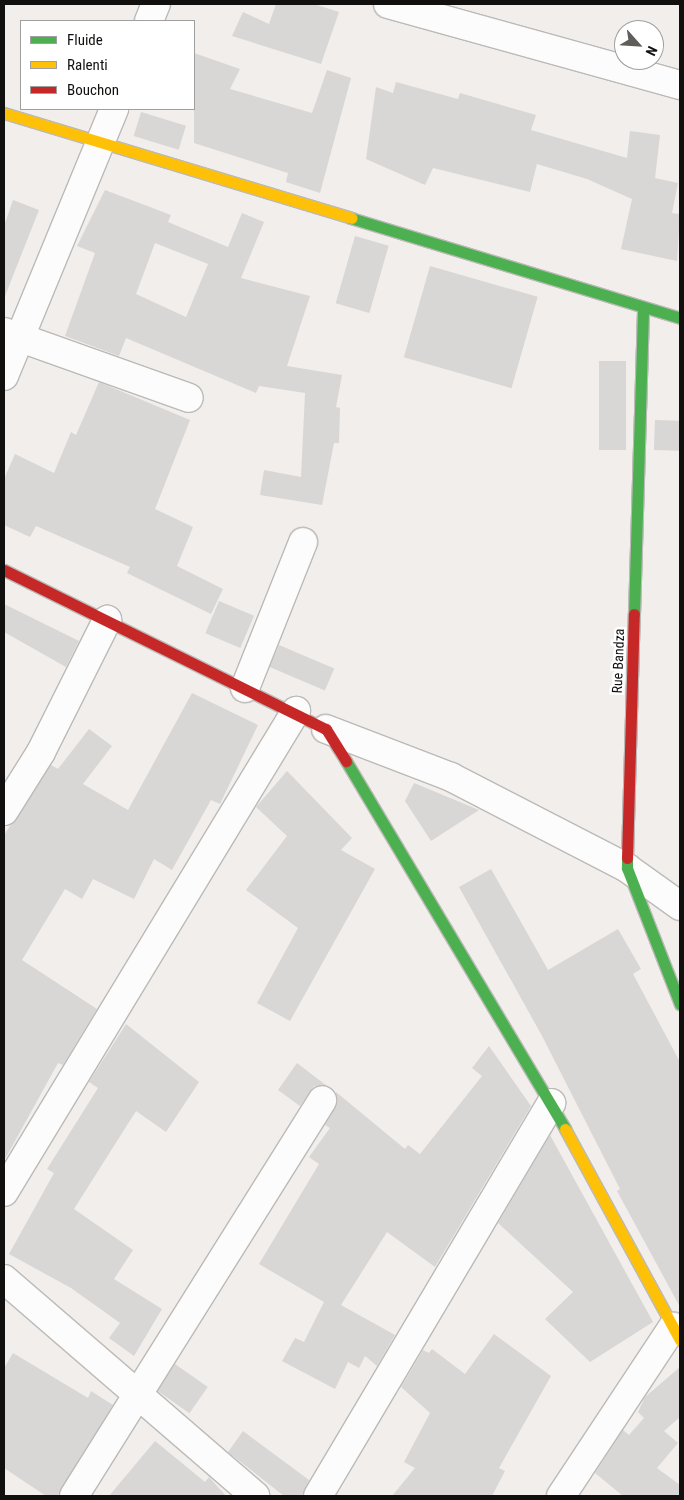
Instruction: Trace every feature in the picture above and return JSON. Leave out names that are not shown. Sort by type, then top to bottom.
[{"type":"street","points":[[149,20],[156,4]]},
{"type":"street","points":[[388,4],[680,85]]},
{"type":"street","points":[[4,376],[11,334],[100,144],[114,110]]},
{"type":"street","points":[[4,114],[643,309],[680,318]]},
{"type":"street","name":"Rue Bandza","points":[[643,309],[627,868],[680,1004]]},
{"type":"street","points":[[11,334],[189,398]]},
{"type":"street","points":[[245,688],[303,542]]},
{"type":"street","points":[[4,570],[296,711],[326,729],[451,776],[627,868],[680,906]]},
{"type":"street","points":[[4,811],[41,752],[107,620]]},
{"type":"street","points":[[4,1192],[296,711]]},
{"type":"street","points":[[326,729],[551,1103],[677,1333],[561,1496]]},
{"type":"street","points":[[74,1496],[134,1394],[322,1100]]},
{"type":"street","points":[[318,1496],[551,1103]]},
{"type":"street","points":[[4,1279],[134,1394],[255,1496]]},
{"type":"building","points":[[276,4],[314,4],[339,12],[321,64],[232,36],[243,12],[269,24]]},
{"type":"building","points":[[195,53],[240,69],[230,89],[312,113],[327,70],[351,78],[320,193],[286,182],[288,173],[194,143]]},
{"type":"building","points":[[396,82],[458,99],[460,93],[536,115],[531,130],[627,158],[630,131],[660,135],[655,178],[678,183],[672,213],[680,214],[677,261],[621,249],[632,199],[587,179],[537,164],[530,192],[433,168],[425,185],[366,159],[376,87],[393,93]]},
{"type":"building","points":[[141,112],[186,126],[179,150],[134,136]]},
{"type":"building","points":[[105,190],[171,215],[168,222],[228,247],[242,213],[264,222],[241,278],[310,296],[287,366],[342,375],[336,407],[340,408],[339,443],[334,443],[322,505],[260,495],[264,470],[301,477],[305,393],[259,386],[256,393],[126,338],[119,356],[65,336],[95,253],[77,246]],"holes":[[[155,243],[208,264],[186,317],[136,294]]]},
{"type":"building","points":[[13,200],[39,210],[5,296],[4,226]]},
{"type":"building","points":[[355,236],[389,246],[369,313],[336,303]]},
{"type":"building","points":[[430,266],[538,297],[511,388],[404,357]]},
{"type":"building","points":[[599,361],[626,361],[626,450],[599,450]]},
{"type":"building","points":[[99,382],[190,420],[155,509],[193,527],[177,566],[223,589],[211,614],[127,573],[130,567],[36,526],[30,537],[4,525],[4,479],[15,454],[54,473],[71,432],[76,435]]},
{"type":"building","points":[[655,420],[680,421],[679,451],[654,450]]},
{"type":"building","points":[[219,601],[254,616],[240,648],[205,633]]},
{"type":"building","points":[[4,604],[79,641],[66,667],[4,632]]},
{"type":"building","points":[[279,645],[334,668],[325,691],[270,667]]},
{"type":"building","points":[[192,693],[258,725],[220,804],[211,800],[172,870],[154,859],[134,899],[93,879],[82,899],[65,889],[22,960],[97,1009],[63,1065],[58,1063],[4,1161],[4,835],[51,765],[58,769],[89,729],[112,746],[83,784],[128,810]]},
{"type":"building","points":[[287,771],[352,838],[341,850],[375,869],[290,1021],[257,1003],[298,928],[246,890],[287,836],[256,807]]},
{"type":"building","points":[[414,783],[479,810],[431,841],[405,801]]},
{"type":"building","points":[[491,869],[548,970],[618,929],[641,969],[633,974],[680,1062],[680,1307],[617,1191],[620,1189],[541,1034],[459,887]]},
{"type":"building","points":[[126,1024],[199,1082],[166,1132],[136,1111],[74,1209],[133,1250],[114,1279],[162,1309],[134,1356],[109,1338],[120,1323],[71,1288],[9,1254],[54,1173],[47,1169],[98,1088],[89,1082]]},
{"type":"building","points":[[489,1046],[531,1106],[435,1267],[387,1232],[341,1305],[395,1335],[377,1366],[365,1356],[359,1368],[348,1362],[335,1389],[282,1361],[295,1338],[304,1342],[324,1302],[259,1264],[319,1164],[309,1157],[330,1128],[325,1125],[335,1108],[336,1092],[405,1149],[408,1145],[420,1154],[482,1076],[472,1068]]},
{"type":"building","points":[[297,1063],[327,1086],[314,1086],[300,1106],[278,1090]]},
{"type":"building","points":[[550,1135],[653,1322],[590,1362],[545,1319],[573,1292],[498,1223]]},
{"type":"building","points":[[494,1334],[551,1376],[499,1468],[505,1471],[492,1496],[392,1496],[415,1468],[404,1462],[430,1413],[401,1387],[423,1350],[429,1353],[432,1349],[465,1374]]},
{"type":"building","points":[[13,1353],[88,1398],[91,1391],[113,1405],[58,1496],[46,1496],[4,1468],[4,1368]]},
{"type":"building","points":[[175,1364],[208,1387],[189,1413],[157,1390]]},
{"type":"building","points":[[680,1367],[680,1417],[664,1431],[678,1443],[657,1468],[680,1485],[680,1496],[623,1496],[595,1473],[623,1430],[629,1435],[644,1418],[638,1412],[645,1397]]},
{"type":"building","points":[[243,1431],[309,1480],[302,1496],[284,1496],[228,1452]]},
{"type":"building","points":[[155,1441],[205,1482],[209,1477],[226,1496],[109,1496]]},
{"type":"traffic: fast","points":[[351,218],[680,318]]},
{"type":"traffic: fast","points":[[634,614],[643,309]]},
{"type":"traffic: fast","points":[[346,761],[565,1129]]},
{"type":"traffic: fast","points":[[627,858],[627,868],[680,1004]]},
{"type":"traffic: slow","points":[[4,113],[351,218]]},
{"type":"traffic: slow","points":[[565,1129],[680,1340]]},
{"type":"traffic: jam","points":[[4,570],[326,729],[346,761]]},
{"type":"traffic: jam","points":[[627,858],[634,614]]}]
